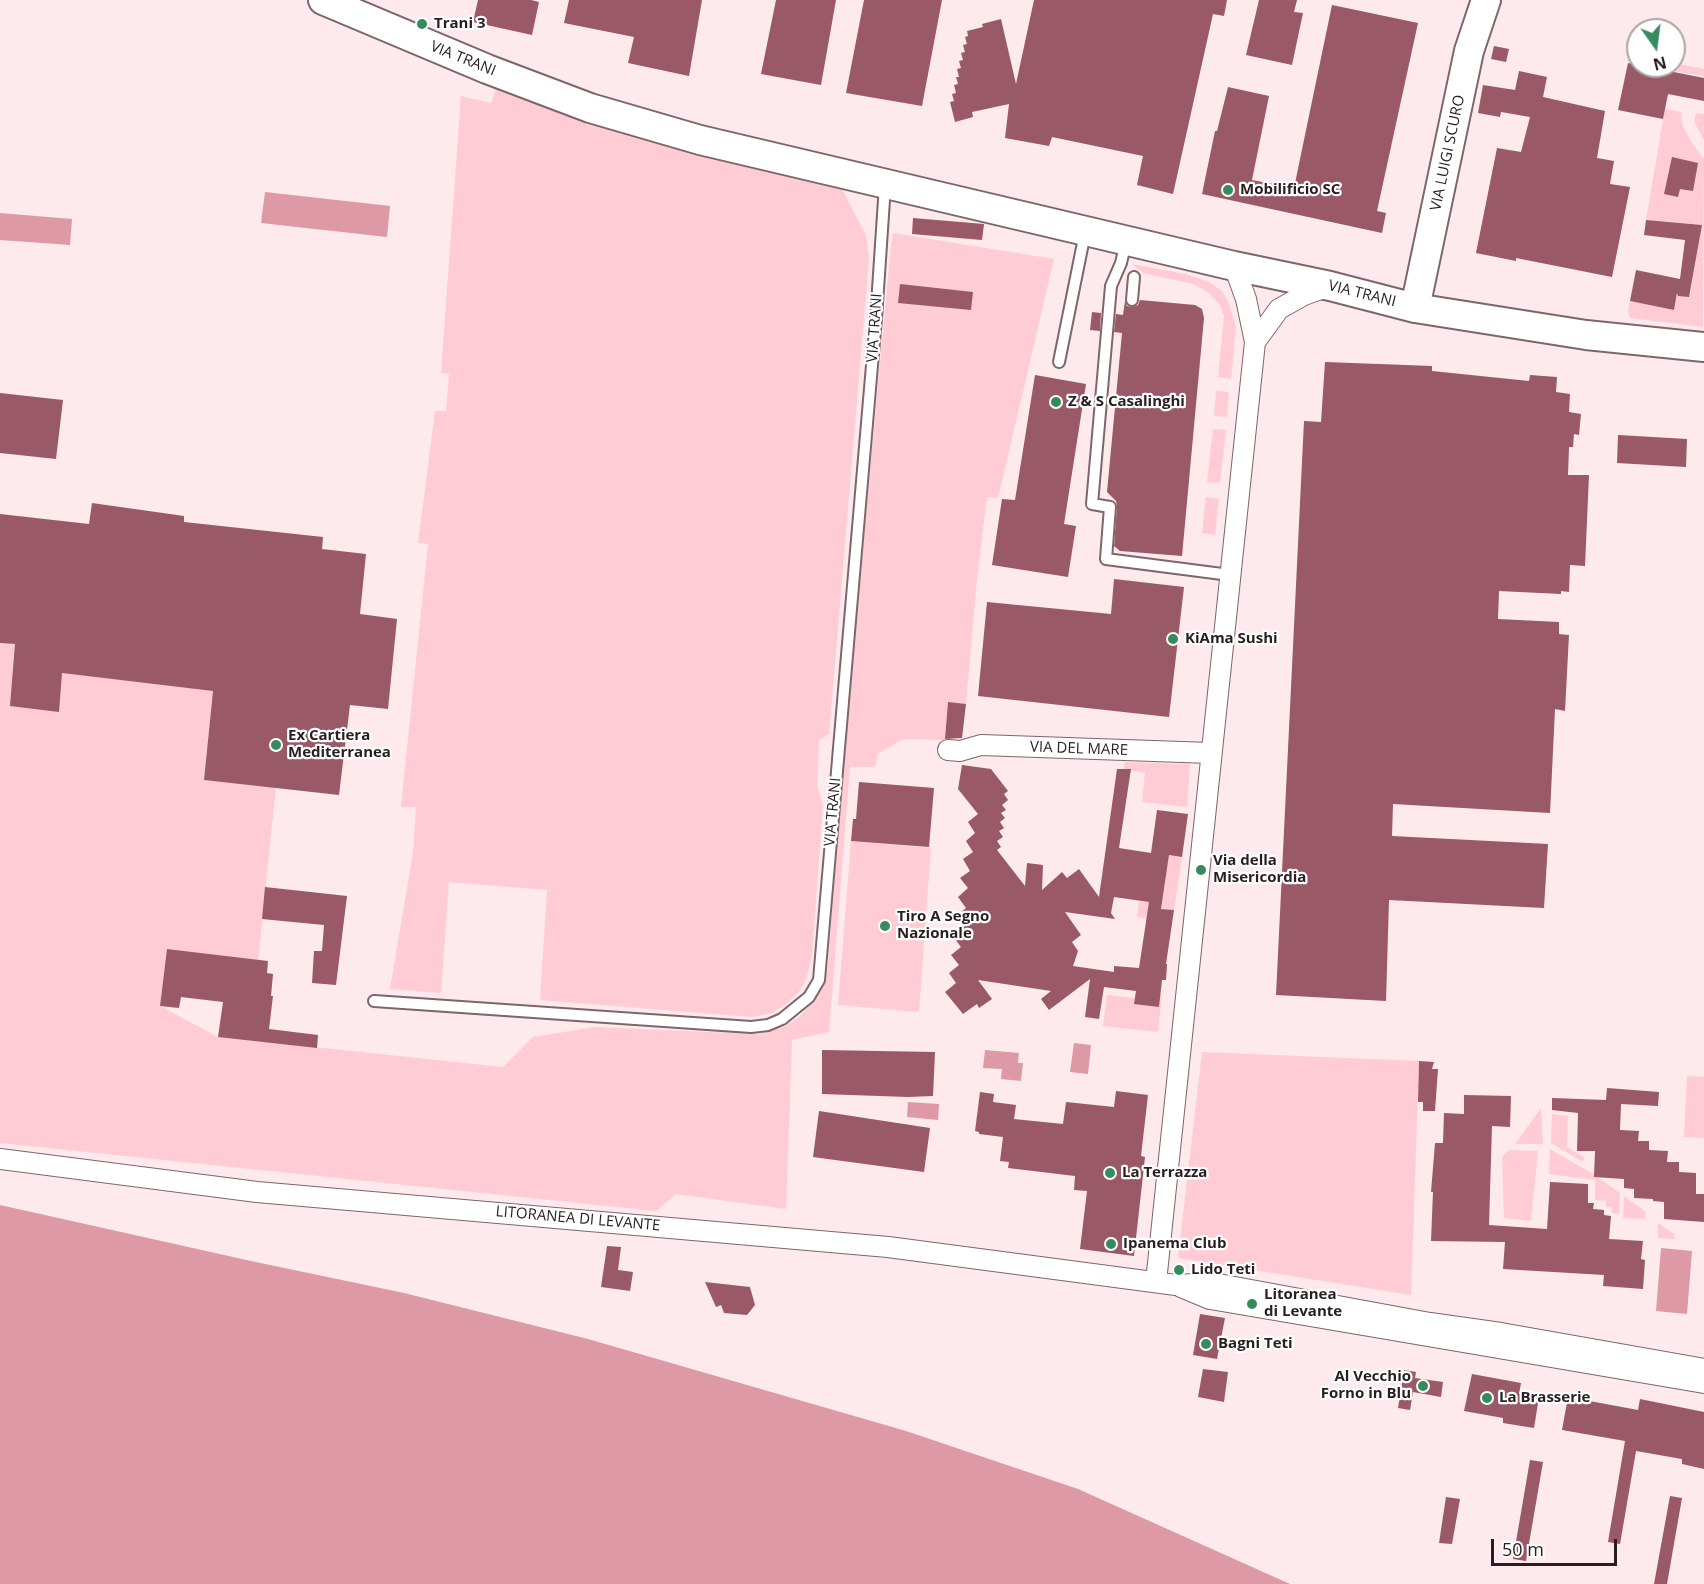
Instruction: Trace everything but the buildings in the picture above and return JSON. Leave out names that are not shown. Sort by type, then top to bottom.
[{"type":"main road","name":"VIA TRANI","points":[[323,0],[487,69],[590,108],[700,140],[1234,266],[1330,286],[1415,308],[1586,335],[1704,347]]},
{"type":"main road","name":"VIA LUIGI SCURO","points":[[1415,308],[1469,51],[1486,0]]},
{"type":"street","points":[[1156,1282],[1255,342],[1246,299],[1234,266]]},
{"type":"street","points":[[1255,342],[1280,309],[1304,295],[1330,286]]},
{"type":"street","name":"VIA DEL MARE","points":[[948,750],[960,751],[981,745],[1212,753]]},
{"type":"street","name":"LITORANEA DI LEVANTE","points":[[0,1158],[257,1192],[888,1247],[1176,1285],[1210,1299],[1472,1336],[1583,1356]]},
{"type":"street","points":[[1583,1356],[1704,1369]]},
{"type":"street","points":[[1583,1356],[1704,1383]]},
{"type":"lane","name":"VIA TRANI","points":[[374,1001],[750,1027],[768,1025],[782,1019],[808,997],[819,980],[876,319],[885,182]]},
{"type":"lane","points":[[1059,362],[1086,230]]},
{"type":"lane","points":[[1126,239],[1121,264],[1111,286],[1092,504],[1110,507],[1106,559],[1230,575]]},
{"type":"lane","points":[[1132,300],[1134,277]]},
{"type":"shaded area","points":[[1686,65],[1704,69],[1704,76],[1686,73]]},
{"type":"shaded area","points":[[496,89],[604,128],[841,187],[866,235],[869,258],[829,734],[819,740],[817,785],[823,805],[812,955],[806,980],[798,993],[772,1013],[752,1017],[540,1000],[547,890],[449,882],[441,993],[390,989],[413,853],[416,807],[401,807],[428,544],[418,543],[435,411],[446,411],[449,374],[441,373],[461,96],[491,103]]},
{"type":"shaded area","points":[[1665,109],[1681,112],[1683,126],[1704,159],[1703,327],[1630,318],[1628,312],[1630,301],[1674,310],[1680,282],[1690,295],[1702,225],[1646,220]]},
{"type":"shaded area","points":[[1696,113],[1704,114],[1704,140],[1694,122]]},
{"type":"shaded area","points":[[265,192],[390,206],[387,237],[261,223]]},
{"type":"shaded area","points":[[0,213],[72,219],[70,245],[0,240]]},
{"type":"shaded area","points":[[893,233],[1054,259],[998,498],[987,497],[966,704],[948,703],[945,740],[903,739],[878,754],[875,767],[850,767],[829,1032],[792,1040],[786,1209],[676,1194],[656,1211],[0,1143],[0,643],[64,650],[213,691],[204,780],[276,787],[258,960],[167,949],[160,1006],[218,1037],[503,1067],[533,1037],[595,1027],[759,1034],[782,1028],[798,1018],[816,999],[824,984],[828,968],[843,760]]},
{"type":"shaded area","points":[[1132,264],[1185,274],[1207,281],[1221,290],[1229,303],[1236,327],[1231,379],[1218,377],[1224,316],[1219,304],[1209,293],[1193,284],[1143,273]]},
{"type":"shaded area","points":[[1216,391],[1229,392],[1227,417],[1214,416]]},
{"type":"shaded area","points":[[1213,429],[1226,430],[1220,483],[1207,482]]},
{"type":"shaded area","points":[[1206,497],[1219,499],[1215,535],[1202,533]]},
{"type":"shaded area","points":[[1125,762],[1190,764],[1187,807],[1142,802],[1145,773],[1124,769]]},
{"type":"shaded area","name":"Tiro A Segno Nazionale","points":[[851,841],[931,848],[919,1012],[838,1005]]},
{"type":"shaded area","points":[[1169,855],[1182,857],[1174,910],[1152,907],[1149,919],[1137,917],[1139,901],[1162,903]]},
{"type":"shaded area","points":[[1107,995],[1135,998],[1159,1007],[1162,995],[1158,1032],[1103,1026]]},
{"type":"shaded area","points":[[1074,1043],[1091,1045],[1088,1074],[1070,1072]]},
{"type":"shaded area","points":[[985,1050],[1019,1053],[1018,1063],[1023,1063],[1021,1081],[1001,1079],[1002,1069],[983,1068]]},
{"type":"shaded area","points":[[1202,1052],[1419,1061],[1411,1295],[1178,1258]]},
{"type":"shaded area","points":[[1687,1076],[1704,1077],[1704,1138],[1684,1137]]},
{"type":"shaded area","points":[[908,1102],[939,1104],[938,1120],[907,1117]]},
{"type":"shaded area","points":[[1541,1108],[1543,1144],[1515,1144]]},
{"type":"shaded area","points":[[1552,1114],[1568,1116],[1567,1147],[1584,1157],[1583,1162],[1551,1143]]},
{"type":"shaded area","points":[[1550,1149],[1590,1172],[1620,1193],[1619,1214],[1612,1213],[1612,1207],[1606,1207],[1606,1201],[1595,1200],[1595,1180],[1549,1174]]},
{"type":"shaded area","points":[[1509,1150],[1538,1151],[1531,1221],[1504,1218],[1502,1157]]},
{"type":"shaded area","points":[[1624,1196],[1646,1212],[1645,1219],[1623,1218]]},
{"type":"shaded area","points":[[0,1205],[404,1293],[588,1339],[906,1431],[1078,1489],[1290,1584],[0,1584]]},
{"type":"shaded area","points":[[1658,1223],[1674,1234],[1675,1239],[1658,1238]]},
{"type":"shaded area","points":[[1661,1248],[1692,1251],[1687,1314],[1656,1311]]},
{"type":"place","name":"Trani 3","points":[[422,24]]},
{"type":"place","name":"Mobilificio SC","points":[[1228,190]]},
{"type":"place","name":"Z & S Casalinghi","points":[[1056,402]]},
{"type":"place","name":"KiAma Sushi","points":[[1173,639]]},
{"type":"place","name":"Ex Cartiera Mediterranea","points":[[276,745]]},
{"type":"place","name":"Via della Misericordia","points":[[1201,870]]},
{"type":"place","name":"Tiro A Segno Nazionale","points":[[885,926]]},
{"type":"place","name":"La Terrazza","points":[[1110,1173]]},
{"type":"place","name":"Ipanema Club","points":[[1111,1244]]},
{"type":"place","name":"Lido Teti","points":[[1179,1270]]},
{"type":"place","name":"Litoranea di Levante","points":[[1252,1304]]},
{"type":"place","name":"Bagni Teti","points":[[1206,1344]]},
{"type":"place","name":"Al Vecchio Forno in Blu","points":[[1423,1386]]},
{"type":"place","name":"La Brasserie","points":[[1487,1398]]}]
